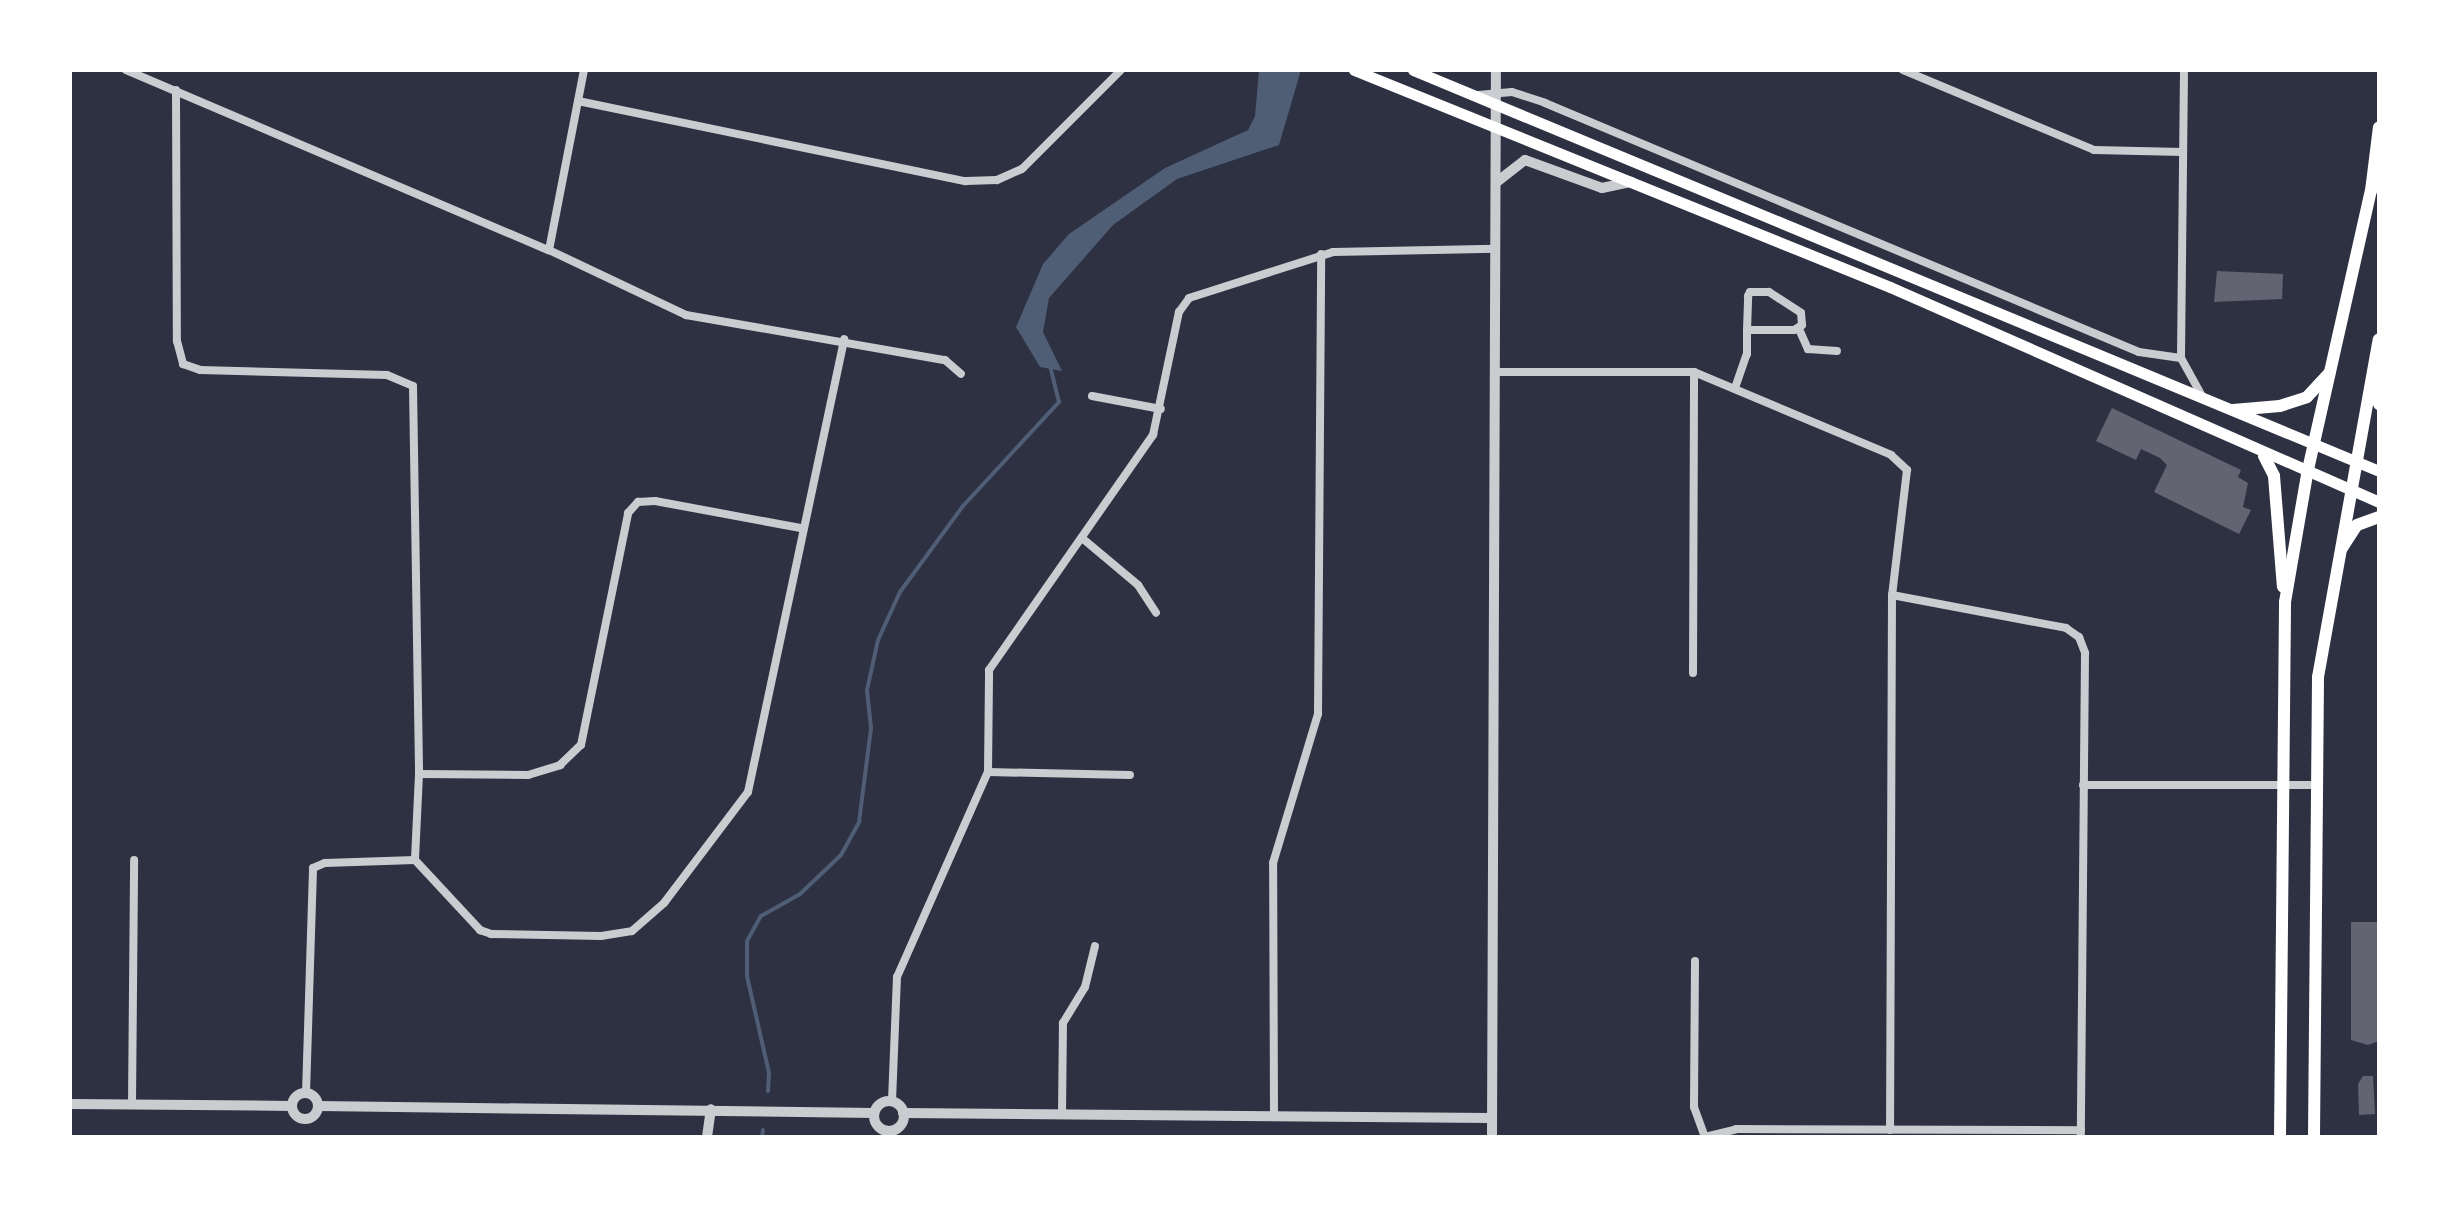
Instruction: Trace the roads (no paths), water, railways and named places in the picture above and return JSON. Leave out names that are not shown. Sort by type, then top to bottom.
[{"type":"main road","points":[[1354,70],[1890,287],[2264,456],[2379,502]]},
{"type":"main road","points":[[1413,70],[1474,95],[1498,99],[2379,471]]},
{"type":"main road","points":[[2285,602],[2307,474],[2371,191],[2379,127]]},
{"type":"main road","points":[[2314,1137],[2318,677],[2336,558],[2352,492],[2379,339]]},
{"type":"main road","points":[[2233,410],[2280,406],[2307,397],[2332,370]]},
{"type":"main road","points":[[2372,376],[2379,404]]},
{"type":"main road","points":[[2264,456],[2274,476],[2285,602],[2280,1137]]},
{"type":"main road","points":[[2336,558],[2357,525],[2379,517]]},
{"type":"street","points":[[126,70],[549,250],[686,315],[844,339],[945,360],[961,374]]},
{"type":"street","points":[[549,250],[584,70]]},
{"type":"street","points":[[578,101],[966,181],[997,180],[1022,169],[1121,70]]},
{"type":"street","points":[[1492,1137],[1498,181],[1496,70]]},
{"type":"street","points":[[2184,70],[2181,358],[2202,396]]},
{"type":"street","points":[[1907,71],[2094,150],[2183,152]]},
{"type":"street","points":[[176,90],[177,341],[183,364],[200,370],[387,375],[413,386],[419,774],[415,860],[480,930],[491,934],[601,936],[632,931],[664,903],[748,792],[801,528],[844,339]]},
{"type":"street","points":[[1498,99],[1545,103],[2139,352],[2181,358]]},
{"type":"street","points":[[1498,181],[1525,160],[1602,188],[1631,182]]},
{"type":"street","points":[[1492,1118],[903,1113],[892,1101],[897,977],[988,772],[989,670],[994,656],[1082,538],[1153,435],[1161,409],[1179,312],[1189,298],[1321,254],[1496,249]]},
{"type":"street","points":[[1274,1115],[1273,863],[1319,703],[1321,254]]},
{"type":"street","points":[[1735,388],[1744,368],[1748,296],[1755,289],[1798,307],[1799,329],[1808,349],[1837,351]]},
{"type":"street","points":[[1747,330],[1799,329]]},
{"type":"street","points":[[1496,372],[1694,372],[1891,455],[1907,470],[1892,595],[1890,1130]]},
{"type":"street","points":[[1693,673],[1694,372]]},
{"type":"street","points":[[1092,396],[1161,409]]},
{"type":"street","points":[[419,774],[528,775],[560,765],[581,745],[628,513],[638,502],[655,501],[801,528]]},
{"type":"street","points":[[1082,538],[1138,585],[1156,613]]},
{"type":"street","points":[[1695,961],[1694,1107],[1705,1137],[1736,1129],[2081,1133],[2085,653],[2079,637],[2066,628],[1892,595]]},
{"type":"street","points":[[988,772],[1130,775]]},
{"type":"street","points":[[2083,785],[2315,785]]},
{"type":"street","points":[[132,1104],[134,860]]},
{"type":"street","points":[[70,1104],[292,1106],[306,1093],[313,868],[325,863],[415,860]]},
{"type":"street","points":[[1062,1115],[1063,1023],[1085,987],[1095,946]]},
{"type":"street","points":[[306,1093],[319,1106]]},
{"type":"street","points":[[874,1113],[881,1104],[892,1101]]},
{"type":"street","points":[[292,1106],[305,1119],[319,1106],[874,1113]]},
{"type":"street","points":[[707,1137],[711,1109]]},
{"type":"street","points":[[874,1113],[877,1124],[886,1134],[898,1127],[903,1113]]},
{"type":"water","points":[[1259,70],[1301,70],[1279,145],[1177,179],[1113,225],[1049,298],[1043,332],[1062,371],[1040,367],[1016,327],[1043,264],[1069,234],[1165,168],[1248,130],[1255,116]]},
{"type":"waterway","points":[[768,1091],[769,1073],[747,976],[747,941],[761,916],[800,894],[841,855],[859,822],[871,728],[867,690],[878,640],[900,592],[963,506],[1059,402],[1050,366]]},
{"type":"waterway","points":[[762,1137],[763,1130]]}]
